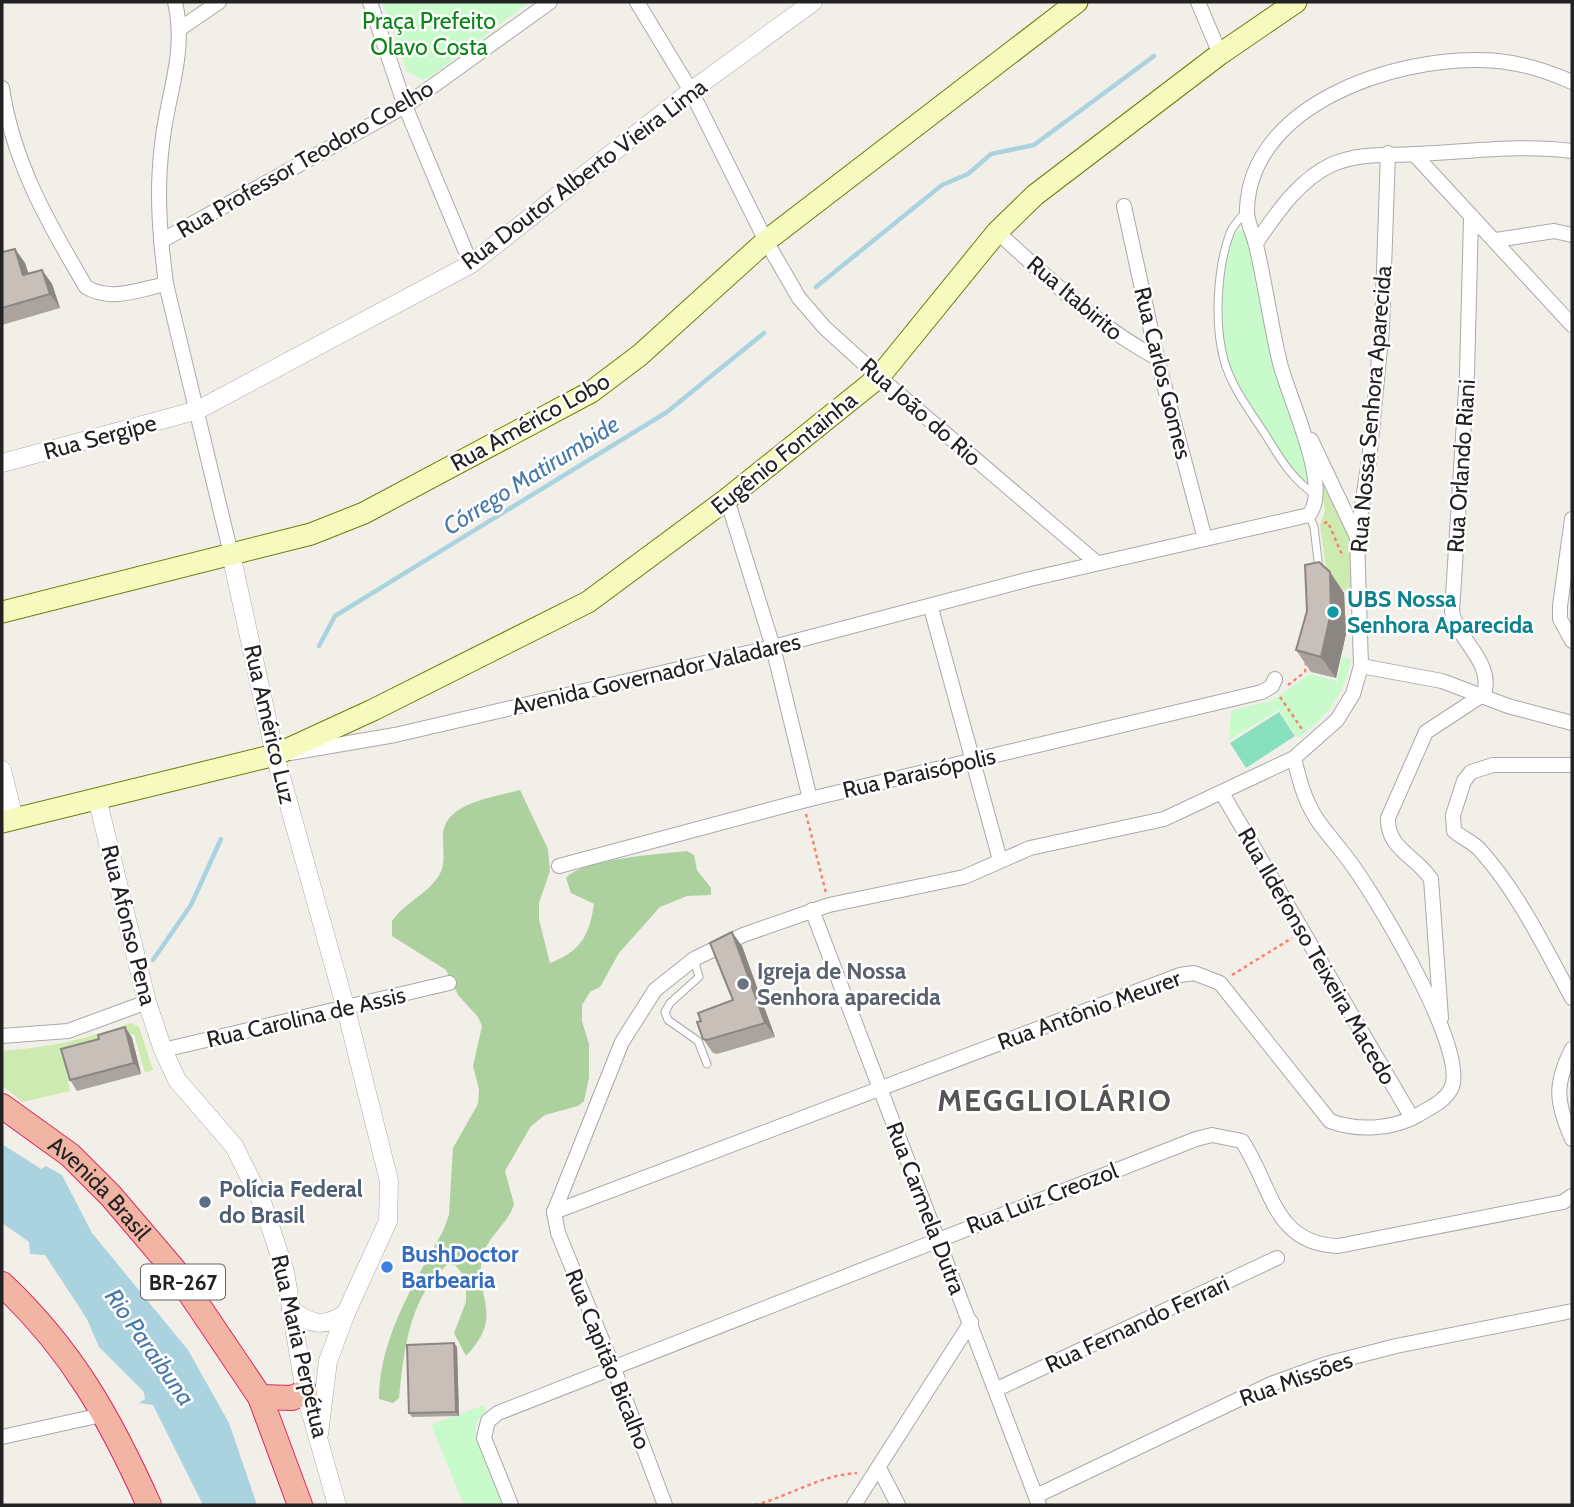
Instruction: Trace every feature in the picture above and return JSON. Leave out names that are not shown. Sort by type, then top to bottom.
[{"type":"highway","name":"Avenida Brasil","points":[[2,1106],[70,1155],[111,1196],[175,1271],[260,1397],[300,1505]]},
{"type":"highway","points":[[2,1284],[34,1315],[73,1362],[106,1414],[149,1505]]},
{"type":"highway","points":[[260,1397],[292,1398],[306,1392]]},
{"type":"main road","name":"Rua Américo Lobo","points":[[2,612],[311,534],[364,513],[591,392],[632,362],[765,241],[1077,2]]},
{"type":"main road","name":"Eugênio Fontainha","points":[[275,755],[373,710],[588,602],[727,499],[879,377],[997,232],[1035,195],[1220,54],[1296,2]]},
{"type":"main road","name":"Avenida Governador Valadares","points":[[8,820],[275,755]]},
{"type":"street","name":"Rua Américo Luz","points":[[175,2],[181,28],[162,142],[157,199],[166,284],[198,410],[275,755],[346,1009],[389,1181],[388,1221],[346,1313],[328,1361],[319,1434]]},
{"type":"street","points":[[181,28],[219,2]]},
{"type":"street","points":[[370,2],[405,106],[471,264]]},
{"type":"street","name":"Rua Professor Teodoro Coelho","points":[[161,241],[405,106],[550,2]]},
{"type":"street","name":"Rua João do Rio","points":[[637,2],[691,91],[765,241],[799,298],[825,328],[879,377],[1097,564]]},
{"type":"street","name":"Rua Doutor Alberto Vieira Lima","points":[[198,410],[471,264],[691,91],[813,2]]},
{"type":"street","points":[[1198,2],[1220,54]]},
{"type":"street","points":[[1357,537],[1302,420],[1279,363],[1256,243],[1246,211],[1253,179],[1265,154],[1310,107],[1338,89],[1368,78],[1438,62],[1480,60],[1521,64],[1572,82]]},
{"type":"street","points":[[2,88],[18,158],[28,182],[86,287],[99,295],[117,295],[166,284]]},
{"type":"street","points":[[1256,243],[1282,206],[1331,164],[1358,156],[1490,150],[1572,151]]},
{"type":"street","name":"Rua Nossa Senhora Aparecida","points":[[554,1212],[622,1042],[655,990],[694,959],[743,935],[829,905],[964,877],[1030,848],[1164,819],[1294,758],[1337,720],[1353,694],[1361,666],[1357,537],[1369,461],[1382,328],[1388,153]]},
{"type":"street","points":[[1414,155],[1471,219],[1496,240],[1572,325]]},
{"type":"street","name":"Rua Carlos Gomes","points":[[1124,206],[1157,358],[1205,539]]},
{"type":"street","name":"Rua Orlando Riani","points":[[1471,219],[1467,373],[1452,612],[1461,636],[1483,666],[1486,686],[1484,694]]},
{"type":"street","name":"Rua Itabirito","points":[[997,232],[1098,321],[1126,342],[1157,358]]},
{"type":"street","points":[[1496,240],[1543,232],[1572,235]]},
{"type":"street","name":"Rua Sergipe","points":[[2,463],[198,410]]},
{"type":"street","points":[[1302,420],[1317,495],[1312,521]]},
{"type":"street","points":[[727,499],[773,647],[807,800]]},
{"type":"street","points":[[1572,519],[1560,619],[1572,641]]},
{"type":"street","name":"Avenida Governador Valadares","points":[[275,755],[395,734],[773,647],[1205,539],[1312,521]]},
{"type":"street","points":[[931,608],[1000,860]]},
{"type":"street","points":[[1361,666],[1409,673],[1484,694],[1508,706],[1572,723]]},
{"type":"street","name":"Rua Paraisópolis","points":[[559,866],[807,800],[1280,686]]},
{"type":"street","points":[[1441,1023],[1430,878],[1392,840],[1388,818],[1426,732],[1484,694]]},
{"type":"street","points":[[1220,983],[1330,1121],[1346,1127],[1365,1129],[1412,1118],[1440,1102],[1452,1088],[1455,1065],[1441,1023],[1388,922],[1355,868],[1317,818],[1302,791],[1294,758]]},
{"type":"street","points":[[1572,765],[1493,765],[1471,772],[1464,780],[1452,823],[1454,831],[1478,847],[1492,864],[1539,938],[1572,998]]},
{"type":"street","points":[[2,771],[8,820]]},
{"type":"street","name":"Rua Ildefonso Teixeira Macedo","points":[[1222,793],[1412,1118]]},
{"type":"street","name":"Rua Afonso Pena","points":[[97,798],[147,1002],[163,1050]]},
{"type":"street","name":"Rua Carmela Dutra","points":[[813,910],[1038,1501]]},
{"type":"street","name":"Rua Antônio Meurer","points":[[554,1212],[1180,975],[1194,973],[1220,983]]},
{"type":"street","name":"Rua Carolina de Assis","points":[[163,1050],[449,983]]},
{"type":"street","points":[[2,1036],[68,1031],[147,1002]]},
{"type":"street","points":[[1572,1049],[1563,1068],[1558,1091],[1560,1112],[1572,1139]]},
{"type":"street","name":"Rua Maria Perpétua","points":[[163,1050],[177,1080],[222,1130],[241,1159],[274,1238],[285,1272],[306,1392],[337,1505]]},
{"type":"street","name":"Rua Luiz Creozol","points":[[512,1505],[484,1438],[485,1428],[498,1413],[939,1238],[1212,1135],[1242,1141],[1283,1220],[1298,1236],[1318,1245],[1338,1246],[1563,1202],[1572,1196]]},
{"type":"street","name":"Rua Capitão Bicalho","points":[[554,1212],[558,1233],[614,1369],[665,1505]]},
{"type":"street","name":"Rua Fernando Ferrari","points":[[997,1389],[1277,1258]]},
{"type":"street","points":[[291,1310],[307,1321],[321,1324],[346,1313]]},
{"type":"street","name":"Rua Missões","points":[[1038,1501],[1271,1384],[1326,1364],[1396,1346],[1572,1311]]},
{"type":"street","points":[[854,1505],[971,1322]]},
{"type":"street","points":[[300,1361],[314,1354],[328,1361]]},
{"type":"street","points":[[2,1437],[106,1414]]},
{"type":"street","points":[[878,1470],[898,1505]]},
{"type":"lane","points":[[1246,211],[1231,232],[1219,289],[1218,326],[1224,361],[1241,398],[1282,462],[1306,488],[1317,495]]},
{"type":"lane","points":[[1312,521],[1321,580]]},
{"type":"lane","points":[[694,959],[699,976],[670,1003],[665,1012],[668,1020],[695,1034],[707,1064]]},
{"type":"path","points":[[1312,521],[1328,522],[1343,558],[1358,563]]},
{"type":"path","points":[[1306,659],[1305,672],[1280,686],[1312,743]]},
{"type":"path","points":[[807,800],[829,905]]},
{"type":"path","points":[[1220,983],[1303,931]]},
{"type":"path","points":[[755,1505],[786,1497],[825,1478],[878,1470]]},
{"type":"green space","name":"Praça Prefeito Olavo Costa","points":[[382,2],[529,2],[429,78],[421,79],[407,72]]},
{"type":"green space","points":[[1249,230],[1274,363],[1313,485],[1308,487],[1279,453],[1252,414],[1232,372],[1225,350],[1220,316],[1226,267],[1234,231]]},
{"type":"green space","points":[[1326,480],[1351,529],[1351,596],[1327,576],[1320,525],[1325,511],[1320,481]]},
{"type":"green space","points":[[1342,657],[1351,659],[1339,695],[1326,712],[1298,738],[1279,710],[1229,740],[1231,711],[1273,700],[1309,674],[1337,681]]},
{"type":"green space","points":[[1279,712],[1295,736],[1246,768],[1230,743]]},
{"type":"green space","points":[[520,790],[548,849],[550,871],[539,903],[539,919],[550,963],[569,953],[586,934],[594,904],[571,893],[566,878],[588,866],[623,858],[687,851],[694,855],[697,870],[711,888],[711,895],[687,896],[660,907],[619,953],[600,987],[590,992],[582,1005],[582,1021],[589,1044],[589,1078],[584,1101],[578,1106],[545,1115],[531,1126],[505,1171],[514,1204],[483,1255],[481,1282],[486,1316],[478,1341],[466,1356],[454,1333],[466,1302],[466,1278],[455,1265],[448,1264],[435,1277],[417,1308],[406,1343],[399,1398],[393,1403],[379,1399],[385,1354],[400,1311],[449,1215],[453,1148],[478,1104],[479,1089],[473,1066],[482,1026],[478,1017],[458,995],[446,970],[392,936],[392,921],[441,873],[444,828],[450,818],[470,804]]},
{"type":"green space","points":[[131,1023],[139,1027],[153,1070],[145,1073],[134,1034],[63,1056],[70,1091],[23,1102],[2,1086],[2,1051],[67,1042]]},
{"type":"green space","points":[[484,1405],[487,1413],[477,1421],[475,1428],[502,1505],[464,1505],[431,1425]]},
{"type":"water","name":"Rio Paraibuna","points":[[2,1144],[41,1169],[46,1166],[62,1175],[92,1233],[188,1350],[229,1423],[257,1505],[203,1505],[153,1405],[139,1403],[145,1399],[144,1392],[99,1347],[87,1319],[45,1255],[30,1254],[29,1242],[2,1223]]},
{"type":"building","points":[[15,249],[23,275],[42,270],[50,294],[2,308],[2,252]]},
{"type":"building","points":[[1319,562],[1330,572],[1331,613],[1321,657],[1296,650],[1307,611],[1305,565]]},
{"type":"building","points":[[732,932],[765,1023],[703,1039],[697,1022],[701,1021],[698,1013],[733,1000],[710,943]]},
{"type":"building","points":[[125,1027],[134,1063],[70,1080],[61,1049],[99,1039],[98,1035]]},
{"type":"building","points":[[454,1343],[456,1412],[409,1413],[407,1345]]},
{"type":"waterway","name":"Córrego Matirumbide","points":[[816,287],[942,185],[968,174],[991,154],[1034,145],[1154,56]]},
{"type":"waterway","name":"Córrego Matirumbide","points":[[319,646],[335,616],[667,412],[764,333]]},
{"type":"waterway","name":"Córrego Matirumbide","points":[[153,960],[191,905],[221,839]]},
{"type":"place","name":"UBS Nossa Senhora Aparecida","points":[[1333,612]]},
{"type":"place","name":"Igreja de Nossa Senhora aparecida","points":[[743,984]]},
{"type":"place","name":"Polícia Federal do Brasil","points":[[205,1202]]},
{"type":"place","name":"BushDoctor Barbearia","points":[[387,1267]]},
{"type":"district","name":"MEGGLIOLÁRIO","points":[[1055,1100]]}]
